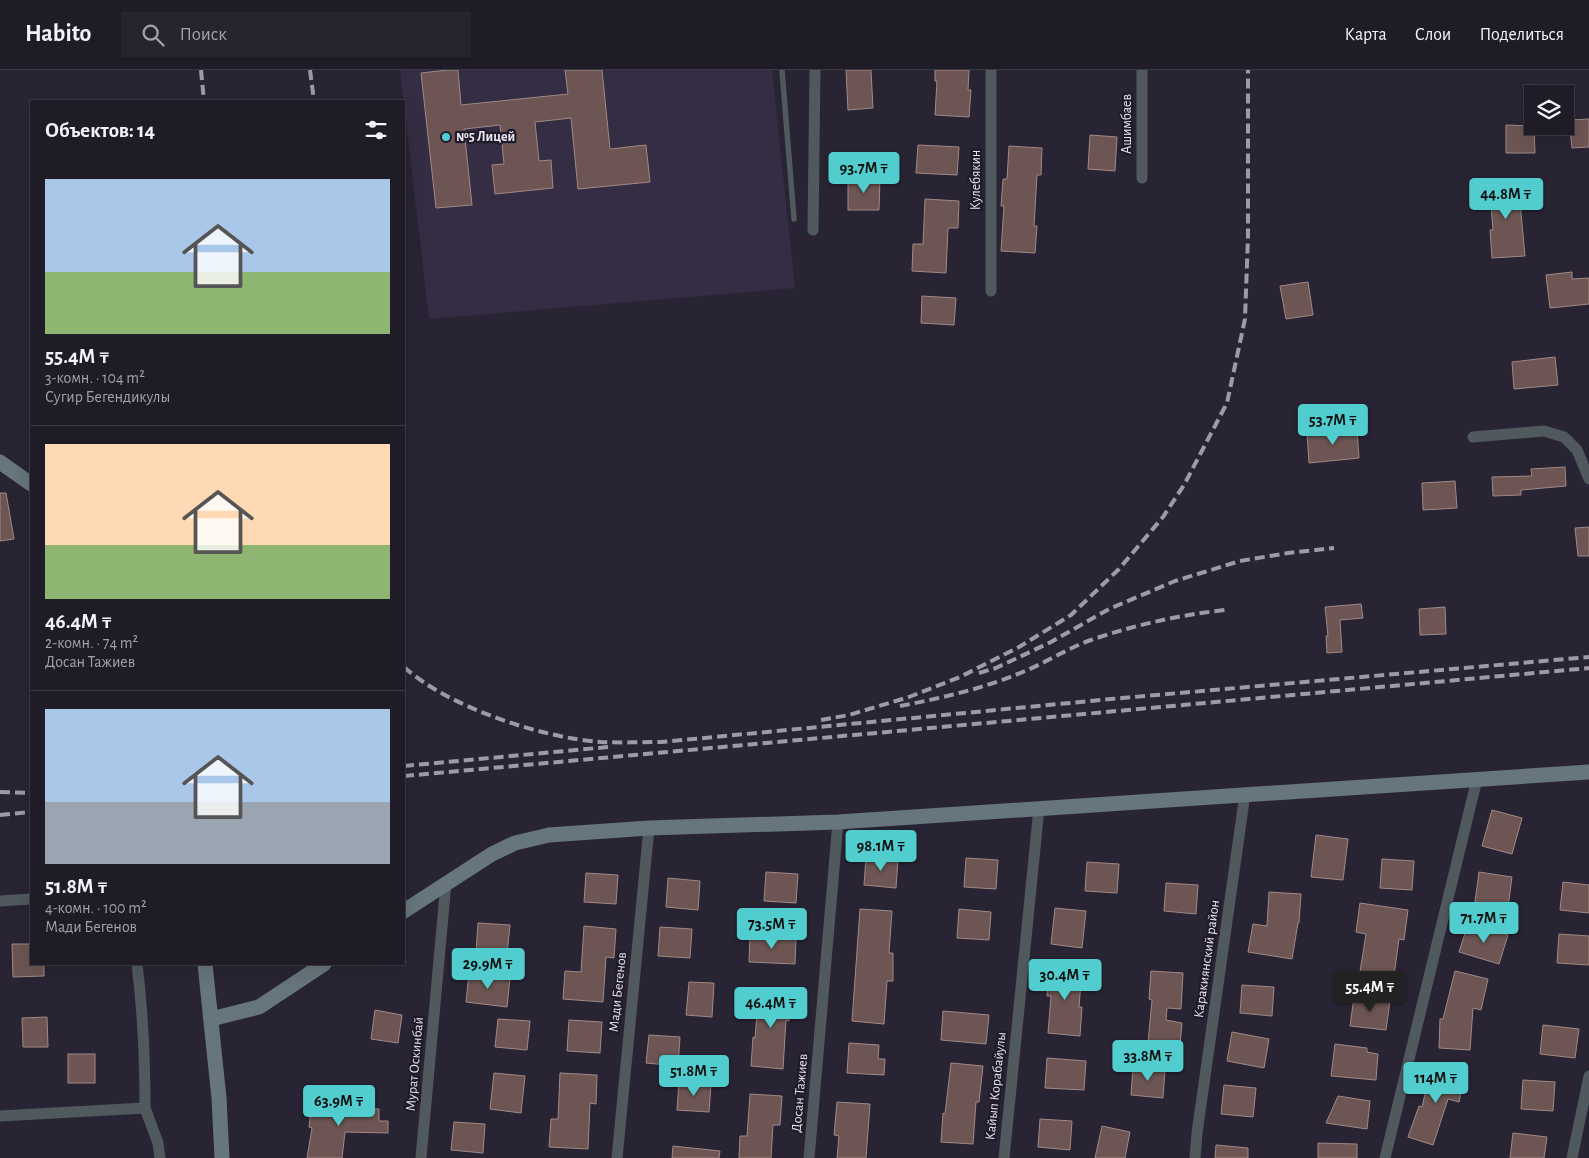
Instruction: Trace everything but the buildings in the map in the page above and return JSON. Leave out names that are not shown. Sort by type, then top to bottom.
[{"type":"street","points":[[813,230],[815,70]]},
{"type":"street","name":"Кулебякин","points":[[991,70],[991,291]]},
{"type":"street","name":"Ашимбаев","points":[[1142,70],[1142,178]]},
{"type":"street","points":[[1473,438],[1544,431],[1564,437],[1577,450],[1589,479]]},
{"type":"street","points":[[0,462],[30,483]]},
{"type":"street","points":[[405,910],[492,854],[515,843],[549,835],[649,828],[838,822],[1589,772]]},
{"type":"street","points":[[1385,1158],[1477,779]]},
{"type":"street","name":"Каракиянский район","points":[[1195,1158],[1245,794]]},
{"type":"street","name":"Кайып Корабайулы","points":[[1004,1158],[1040,808]]},
{"type":"street","name":"Досан Тажиев","points":[[810,1158],[838,822]]},
{"type":"street","name":"Мади Бегенов","points":[[617,1158],[649,828]]},
{"type":"street","name":"Мурат Оскинбай","points":[[421,1158],[446,883]]},
{"type":"street","points":[[0,901],[30,899]]},
{"type":"street","points":[[137,965],[145,1066],[145,1108],[158,1143],[160,1158]]},
{"type":"street","points":[[205,965],[222,1158]]},
{"type":"street","points":[[211,1019],[259,1007],[322,965]]},
{"type":"street","points":[[1572,1158],[1589,1076]]},
{"type":"street","points":[[0,1116],[145,1108]]},
{"type":"lane","points":[[782,70],[794,219]]},
{"type":"shaded area","points":[[400,70],[772,70],[795,288],[429,319]]},
{"type":"railway","points":[[201,70],[204,100]]},
{"type":"railway","points":[[310,70],[314,100]]},
{"type":"railway","points":[[821,720],[849,715],[909,697],[960,677],[1019,647],[1071,615],[1119,569],[1163,517],[1184,485],[1227,403],[1245,319],[1248,236],[1248,70]]},
{"type":"railway","points":[[979,673],[996,668],[1051,642],[1109,609],[1175,581],[1240,561],[1334,548]]},
{"type":"railway","points":[[900,706],[948,696],[995,683],[1082,643],[1124,630],[1157,621],[1225,610]]},
{"type":"railway","points":[[405,668],[423,682],[445,695],[497,718],[524,727],[577,739],[601,742],[662,742],[1111,699],[1589,657]]},
{"type":"railway","points":[[405,776],[1589,668]]},
{"type":"railway","points":[[405,766],[608,747]]},
{"type":"railway","points":[[0,792],[30,793]]},
{"type":"railway","points":[[0,815],[30,812]]},
{"type":"place","name":"№5 Лицей","points":[[446,137]]}]
